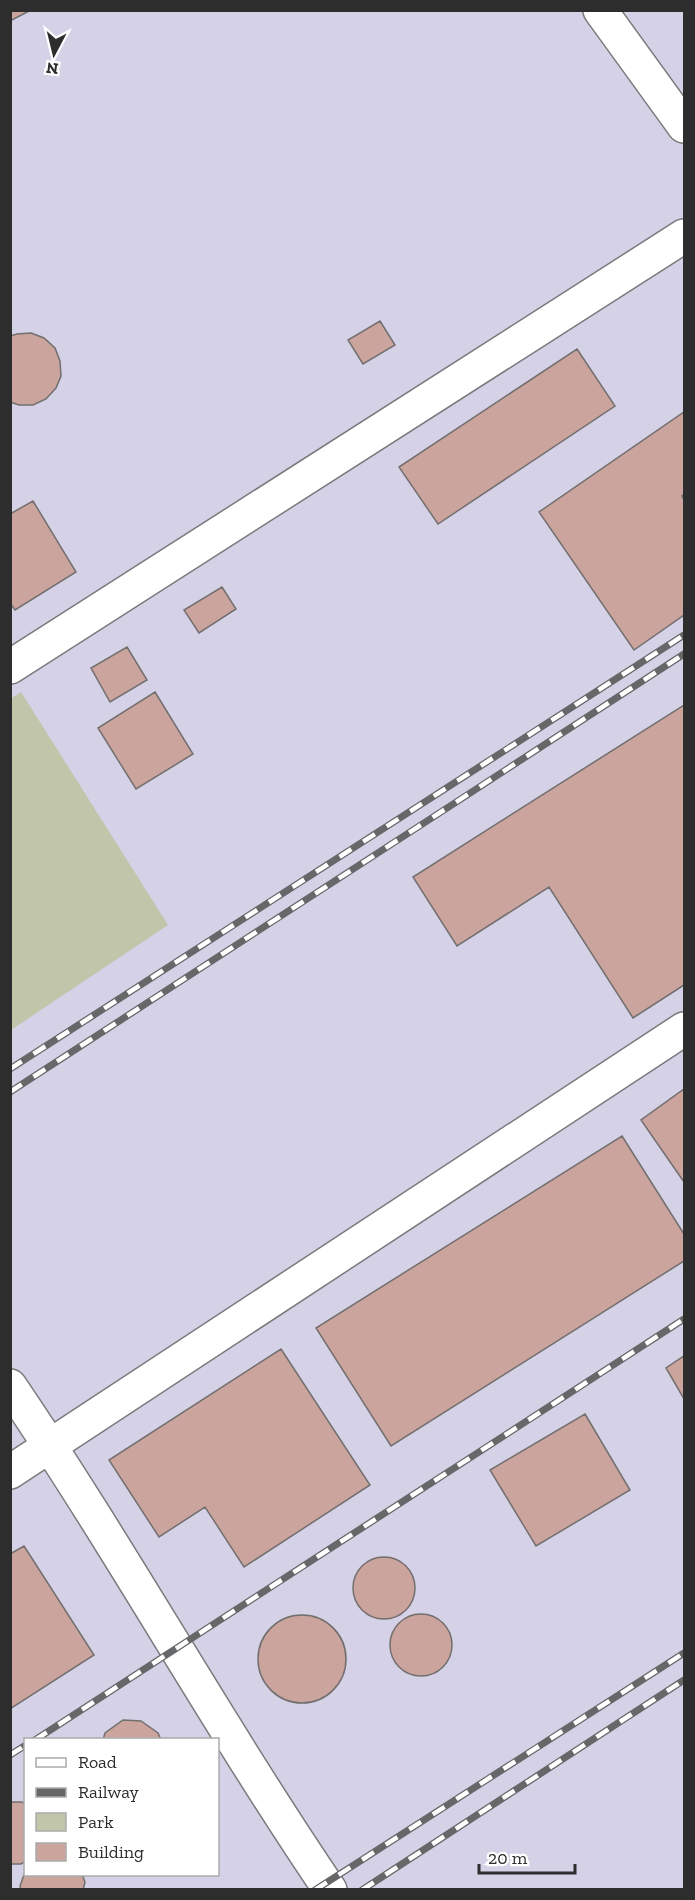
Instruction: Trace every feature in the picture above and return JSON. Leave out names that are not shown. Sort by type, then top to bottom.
[{"type":"lane","points":[[600,10],[684,126]]},
{"type":"lane","points":[[10,667],[684,236]]},
{"type":"lane","points":[[10,1472],[684,1029]]},
{"type":"lane","points":[[10,1386],[51,1446],[330,1890]]},
{"type":"shaded area","points":[[11,11],[684,11],[684,1889],[11,1889]]},
{"type":"green space","points":[[21,692],[168,925],[11,1030],[10,699]]},
{"type":"building","points":[[10,10],[31,10],[10,21]]},
{"type":"building","points":[[380,321],[395,345],[363,364],[348,340]]},
{"type":"building","points":[[31,333],[44,338],[55,348],[60,361],[61,376],[56,388],[46,399],[33,405],[19,405],[10,402],[10,336]]},
{"type":"building","points":[[577,349],[615,406],[438,524],[399,467]]},
{"type":"building","points":[[684,412],[684,494],[682,496],[684,500],[684,615],[634,650],[539,512]]},
{"type":"building","points":[[33,501],[76,572],[15,610],[10,603],[10,514]]},
{"type":"building","points":[[222,587],[236,609],[199,633],[184,610]]},
{"type":"building","points":[[127,647],[147,680],[110,702],[91,668]]},
{"type":"building","points":[[155,692],[193,754],[136,789],[98,728]]},
{"type":"building","points":[[684,705],[684,985],[633,1018],[549,887],[457,946],[413,877]]},
{"type":"building","points":[[684,1089],[684,1182],[641,1120]]},
{"type":"building","points":[[622,1136],[684,1234],[684,1261],[391,1446],[316,1328]]},
{"type":"building","points":[[281,1349],[370,1485],[244,1567],[205,1507],[159,1537],[109,1460]]},
{"type":"building","points":[[684,1356],[684,1399],[666,1368]]},
{"type":"building","points":[[585,1414],[630,1490],[536,1546],[490,1470]]},
{"type":"building","points":[[24,1546],[94,1655],[10,1709],[10,1554]]},
{"type":"building","points":[[384,1557],[396,1559],[406,1566],[413,1576],[415,1588],[413,1600],[406,1610],[396,1617],[384,1619],[372,1617],[362,1610],[355,1600],[353,1588],[355,1576],[362,1566],[372,1559]]},
{"type":"building","points":[[421,1614],[433,1616],[443,1623],[450,1633],[452,1645],[450,1657],[443,1667],[433,1674],[421,1676],[409,1674],[399,1667],[392,1657],[390,1645],[392,1633],[399,1623],[409,1616]]},
{"type":"building","points":[[302,1615],[319,1619],[333,1628],[342,1642],[346,1659],[342,1676],[333,1690],[319,1699],[302,1703],[285,1699],[271,1690],[262,1676],[258,1659],[262,1642],[271,1628],[285,1619]]},
{"type":"building","points":[[123,1720],[141,1721],[158,1733],[160,1738],[104,1738],[105,1733]]},
{"type":"building","points":[[10,1802],[22,1802],[24,1804],[24,1862],[10,1864]]},
{"type":"building","points":[[24,1875],[83,1876],[85,1882],[83,1890],[21,1890]]},
{"type":"railway","points":[[10,1069],[684,635]]},
{"type":"railway","points":[[10,1092],[684,654]]},
{"type":"railway","points":[[38,1738],[684,1319]]},
{"type":"railway","points":[[315,1890],[684,1653]]},
{"type":"railway","points":[[362,1890],[684,1680]]},
{"type":"railway","points":[[10,1755],[24,1746]]}]
